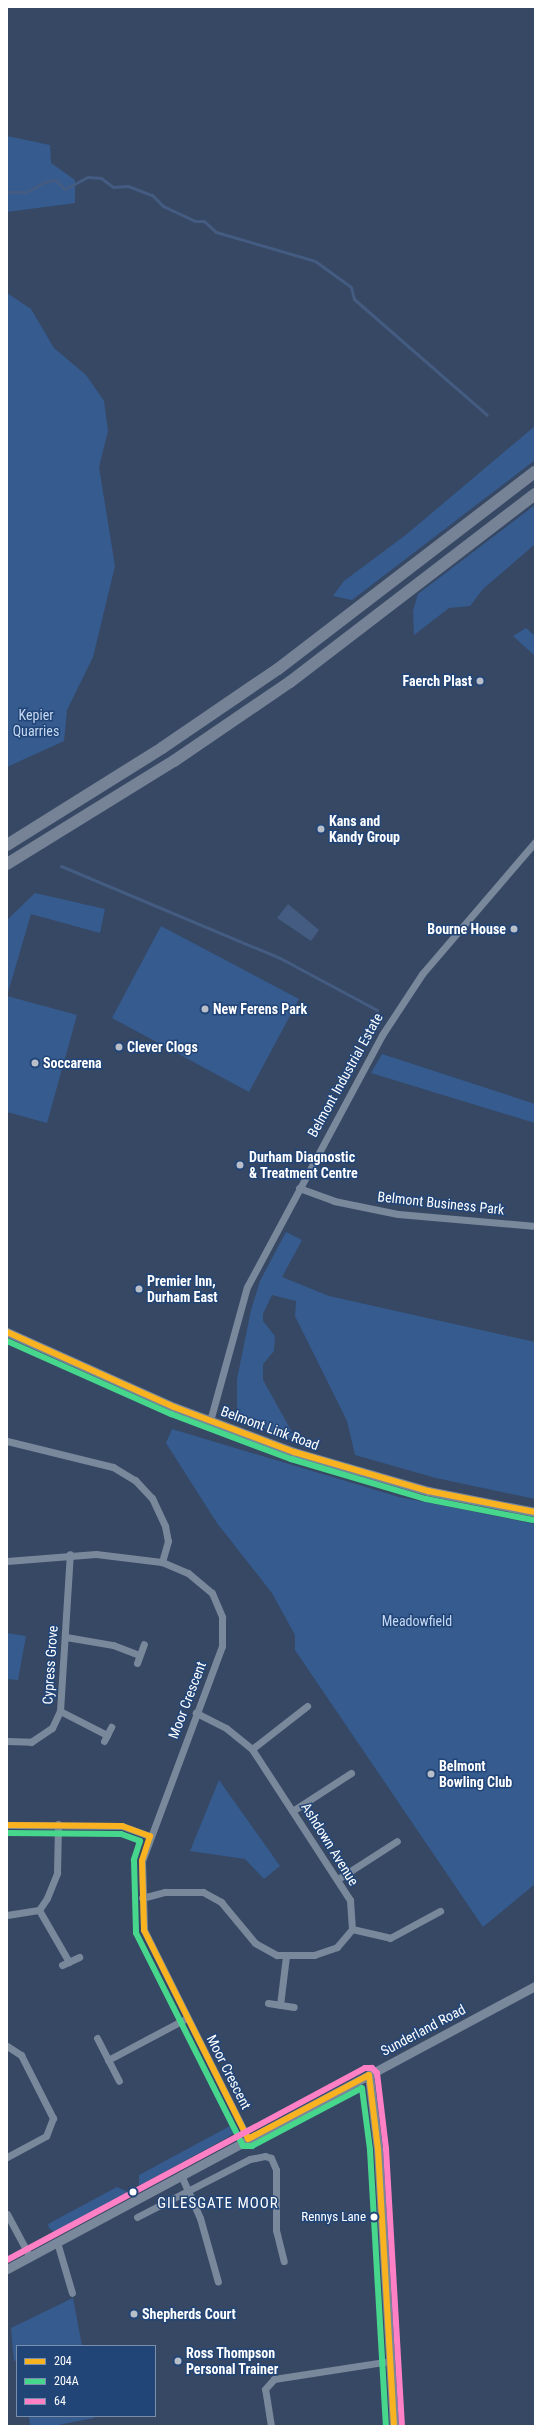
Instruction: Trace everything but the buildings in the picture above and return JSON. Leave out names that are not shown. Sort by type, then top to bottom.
[{"type":"highway","points":[[7,845],[162,748],[278,669],[535,472]]},
{"type":"highway","points":[[7,872],[84,818],[290,682],[535,494]]},
{"type":"highway","points":[[7,864],[84,818]]},
{"type":"street","name":"Belmont Industrial Estate","points":[[210,1421],[240,1306],[299,1188],[405,996],[535,842]]},
{"type":"street","name":"Belmont Business Park","points":[[299,1188],[334,1201],[392,1213],[535,1226]]},
{"type":"street","name":"Belmont Link Road","points":[[7,1332],[210,1421],[337,1466],[428,1491],[535,1512]]},
{"type":"street","points":[[7,1441],[113,1466],[135,1480],[152,1498],[165,1526],[168,1542],[162,1562]]},
{"type":"street","name":"Moor Crescent","points":[[7,1560],[70,1554],[162,1562],[188,1573],[212,1593],[222,1617],[222,1646],[150,1836],[142,1861],[142,1898],[144,1930],[248,2139]]},
{"type":"street","name":"Cypress Grove","points":[[7,1741],[31,1742],[52,1728],[60,1711],[66,1637],[70,1554]]},
{"type":"street","points":[[66,1637],[113,1645],[139,1655]]},
{"type":"street","points":[[137,1663],[144,1644]]},
{"type":"street","points":[[252,1749],[307,1706]]},
{"type":"street","points":[[60,1711],[106,1738],[111,1727]]},
{"type":"street","name":"Ashdown Avenue","points":[[196,1713],[226,1728],[252,1749],[294,1810],[350,1900],[352,1929]]},
{"type":"street","points":[[294,1810],[352,1773]]},
{"type":"street","points":[[39,1910],[57,1873],[58,1824]]},
{"type":"street","points":[[7,1825],[58,1824],[122,1826],[150,1836]]},
{"type":"street","points":[[338,1879],[397,1841]]},
{"type":"street","points":[[142,1898],[165,1892],[203,1892],[221,1902],[254,1943],[286,1956],[314,1955],[336,1947],[352,1929],[390,1938],[440,1911]]},
{"type":"street","points":[[7,1915],[39,1910]]},
{"type":"street","points":[[39,1910],[65,1963],[79,1957]]},
{"type":"street","points":[[280,2005],[286,1956]]},
{"type":"street","name":"Sunderland Road","points":[[7,2269],[535,1986]]},
{"type":"street","points":[[268,2003],[294,2007]]},
{"type":"street","points":[[108,2060],[187,2018]]},
{"type":"street","points":[[96,2038],[119,2081]]},
{"type":"street","points":[[7,2046],[20,2055],[53,2118],[50,2131],[7,2157]]},
{"type":"street","points":[[369,2075],[377,2134],[394,2426]]},
{"type":"street","points":[[137,2217],[250,2159],[265,2156],[271,2158],[276,2170],[276,2230],[284,2261]]},
{"type":"street","points":[[181,2175],[188,2190],[218,2282]]},
{"type":"street","points":[[7,2214],[30,2257]]},
{"type":"street","points":[[56,2242],[72,2293]]},
{"type":"street","points":[[271,2426],[265,2389],[274,2379],[390,2361]]},
{"type":"green space","points":[[7,136],[50,145],[51,163],[75,180],[75,203],[7,212]]},
{"type":"green space","name":"Kepier Quarries","points":[[7,293],[31,309],[54,348],[86,375],[104,401],[108,431],[99,467],[115,566],[93,657],[67,710],[64,741],[7,767]]},
{"type":"green space","points":[[535,426],[535,460],[352,600],[333,596],[344,581],[407,534]]},
{"type":"green space","points":[[535,505],[534,545],[483,589],[470,606],[449,608],[414,635],[413,611],[418,594]]},
{"type":"green space","points":[[526,628],[535,636],[535,656],[513,636]]},
{"type":"green space","points":[[35,893],[105,909],[100,933],[31,914],[7,996],[7,920]]},
{"type":"green space","name":"New Ferens Park","points":[[161,926],[299,999],[249,1092],[112,1018]]},
{"type":"green space","name":"Soccarena","points":[[7,996],[77,1015],[47,1123],[7,1112]]},
{"type":"green space","points":[[382,1054],[535,1104],[535,1123],[371,1073]]},
{"type":"green space","points":[[286,1232],[302,1240],[282,1277],[329,1296],[535,1342],[535,1499],[436,1478],[355,1455],[347,1421],[295,1316],[296,1301],[272,1295],[263,1314],[263,1321],[275,1336],[274,1351],[263,1364],[263,1380],[297,1441],[248,1422],[237,1413],[237,1379],[251,1310],[260,1281]]},
{"type":"green space","name":"Meadowfield","points":[[172,1429],[399,1497],[535,1524],[535,1884],[483,1927],[295,1650],[295,1635],[272,1593],[217,1523],[166,1443]]},
{"type":"green space","points":[[7,1633],[26,1636],[18,1680],[7,1679]]},
{"type":"green space","points":[[219,1780],[280,1866],[264,1879],[245,1859],[190,1851]]},
{"type":"green space","points":[[230,2126],[234,2132],[230,2136],[139,2186],[139,2175]]},
{"type":"green space","points":[[117,2187],[128,2192],[54,2232],[49,2228],[48,2224]]},
{"type":"green space","points":[[73,2298],[82,2345],[16,2345],[16,2360],[14,2361],[11,2328]]},
{"type":"green space","points":[[29,2417],[94,2417],[53,2426],[30,2426]]},
{"type":"shaded area","points":[[288,904],[319,930],[311,941],[277,918]]},
{"type":"waterway","points":[[7,192],[27,192],[44,182],[55,180],[65,189],[88,177],[101,178],[113,187],[128,186],[152,195],[163,206],[195,221],[204,221],[216,232],[315,261],[351,287],[354,299],[487,415]]},
{"type":"waterway","points":[[61,866],[280,958],[377,1010]]},
{"type":"transit line","name":"204","points":[[7,1332],[174,1407],[294,1452],[428,1491],[535,1512]]},
{"type":"transit line","name":"204A","points":[[7,1341],[171,1414],[291,1459],[426,1499],[533,1520]]},
{"type":"transit line","name":"204","points":[[7,1825],[122,1826],[150,1836],[142,1861],[144,1930],[248,2139],[369,2075],[378,2149],[394,2426]]},
{"type":"transit line","name":"204A","points":[[7,1833],[121,1834],[140,1841],[134,1860],[136,1933],[243,2146],[252,2146],[362,2088],[370,2150],[386,2426]]},
{"type":"transit line","name":"64","points":[[7,2260],[365,2068],[372,2068],[377,2073],[386,2149],[402,2426]]},
{"type":"place","name":"Faerch Plast","points":[[480,681]]},
{"type":"place","name":"Kans and Kandy Group","points":[[321,829]]},
{"type":"place","name":"Bourne House","points":[[514,929]]},
{"type":"place","name":"New Ferens Park","points":[[205,1009]]},
{"type":"place","name":"Clever Clogs","points":[[119,1047]]},
{"type":"place","name":"Soccarena","points":[[35,1063]]},
{"type":"place","name":"Durham Diagnostic & Treatment Centre","points":[[240,1165]]},
{"type":"place","name":"Premier Inn, Durham East","points":[[139,1289]]},
{"type":"place","name":"Belmont Bowling Club","points":[[431,1774]]},
{"type":"place","name":"Rennys Lane","points":[[374,2217]]},
{"type":"place","name":"Shepherds Court","points":[[134,2314]]},
{"type":"place","name":"Ross Thompson Personal Trainer","points":[[178,2361]]},
{"type":"district","name":"GILESGATE MOOR","points":[[218,2204]]}]
